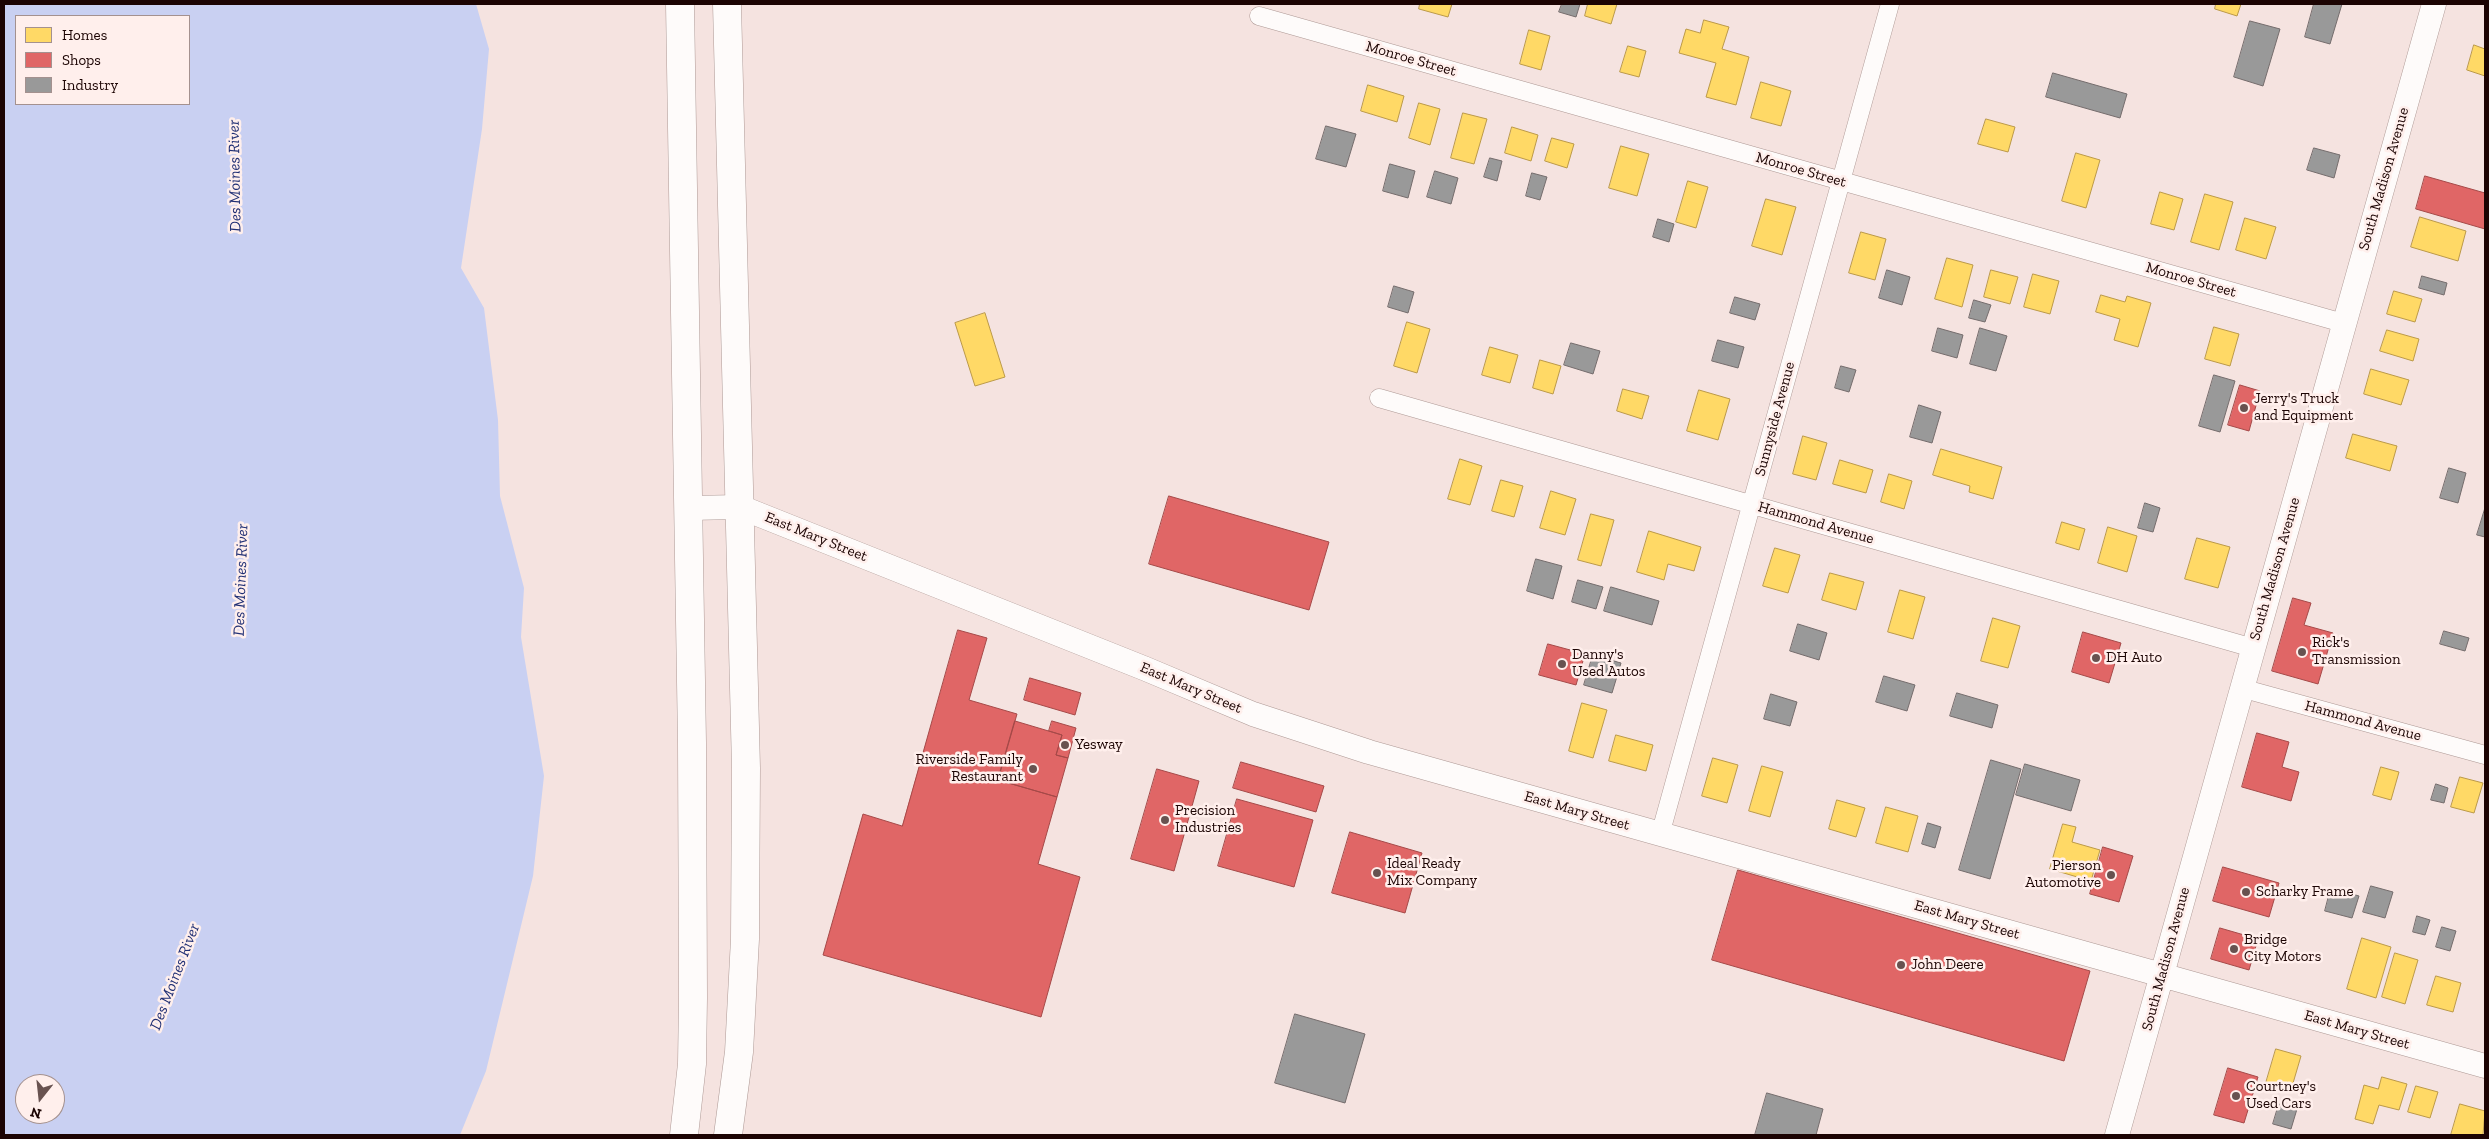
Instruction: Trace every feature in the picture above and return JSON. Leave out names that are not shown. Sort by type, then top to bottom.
[{"type":"highway","points":[[680,4],[693,998],[692,1064],[684,1135]]},
{"type":"highway","points":[[727,4],[746,768],[745,939],[738,1052],[728,1135]]},
{"type":"main road","name":"South Madison Avenue","points":[[2117,1135],[2434,4]]},
{"type":"main road","name":"East Mary Street","points":[[688,508],[740,507],[1138,665],[1253,714],[1369,752],[2485,1066]]},
{"type":"street","name":"Sunnyside Avenue","points":[[1660,835],[1890,4]]},
{"type":"street","name":"Monroe Street","points":[[1259,16],[2343,324]]},
{"type":"street","name":"Hammond Avenue","points":[[1379,398],[2253,648]]},
{"type":"street","name":"Hammond Avenue","points":[[2241,688],[2485,755]]},
{"type":"water","name":"Des Moines River","points":[[4,4],[476,4],[489,49],[482,129],[461,268],[484,308],[498,420],[500,496],[524,588],[521,637],[544,776],[533,876],[486,1071],[460,1135],[4,1135]]},
{"type":"building: Homes","points":[[1420,4],[1452,4],[1448,17],[1419,9]]},
{"type":"building: Homes","points":[[1588,4],[1617,4],[1611,24],[1585,16]]},
{"type":"building: Homes","points":[[2216,4],[2241,4],[2237,16],[2215,9]]},
{"type":"building: Homes","points":[[1704,20],[1729,27],[1722,49],[1749,57],[1736,105],[1706,97],[1716,63],[1679,53],[1686,29],[1700,33]]},
{"type":"building: Homes","points":[[1529,30],[1550,36],[1541,70],[1520,64]]},
{"type":"building: Homes","points":[[2474,45],[2485,49],[2485,76],[2467,70]]},
{"type":"building: Homes","points":[[1628,46],[1646,51],[1639,77],[1620,72]]},
{"type":"building: Homes","points":[[1761,82],[1791,91],[1781,126],[1751,118]]},
{"type":"building: Homes","points":[[1368,85],[1404,96],[1397,122],[1361,111]]},
{"type":"building: Homes","points":[[1419,103],[1440,109],[1430,145],[1409,138]]},
{"type":"building: Homes","points":[[1463,113],[1487,119],[1474,164],[1451,158]]},
{"type":"building: Homes","points":[[1986,119],[2015,127],[2008,152],[1978,144]]},
{"type":"building: Homes","points":[[1512,127],[1538,135],[1531,161],[1505,153]]},
{"type":"building: Homes","points":[[1552,138],[1574,144],[1567,168],[1545,161]]},
{"type":"building: Homes","points":[[1621,146],[1649,154],[1637,196],[1609,188]]},
{"type":"building: Homes","points":[[2076,153],[2100,160],[2086,208],[2062,201]]},
{"type":"building: Homes","points":[[1688,181],[1708,187],[1696,228],[1676,222]]},
{"type":"building: Homes","points":[[2160,192],[2183,199],[2174,230],[2151,224]]},
{"type":"building: Homes","points":[[2205,194],[2233,202],[2219,250],[2191,242]]},
{"type":"building: Homes","points":[[1766,199],[1796,207],[1782,255],[1752,246]]},
{"type":"building: Homes","points":[[2420,217],[2466,231],[2458,261],[2411,247]]},
{"type":"building: Homes","points":[[2245,218],[2276,227],[2266,259],[2236,250]]},
{"type":"building: Homes","points":[[1861,232],[1886,239],[1875,280],[1849,273]]},
{"type":"building: Homes","points":[[1947,258],[1973,265],[1962,307],[1935,299]]},
{"type":"building: Homes","points":[[1991,270],[2018,277],[2010,304],[1984,297]]},
{"type":"building: Homes","points":[[2033,274],[2059,281],[2050,314],[2024,307]]},
{"type":"building: Homes","points":[[2394,291],[2422,299],[2415,322],[2387,314]]},
{"type":"building: Homes","points":[[2101,295],[2125,302],[2127,296],[2151,303],[2138,347],[2114,340],[2120,319],[2096,312]]},
{"type":"building: Homes","points":[[985,313],[1005,377],[975,386],[955,323]]},
{"type":"building: Homes","points":[[1407,322],[1430,329],[1417,373],[1394,366]]},
{"type":"building: Homes","points":[[2214,327],[2239,334],[2230,366],[2205,359]]},
{"type":"building: Homes","points":[[2387,330],[2419,339],[2413,361],[2380,351]]},
{"type":"building: Homes","points":[[1490,347],[1518,355],[1510,383],[1482,375]]},
{"type":"building: Homes","points":[[1540,360],[1561,366],[1553,394],[1533,388]]},
{"type":"building: Homes","points":[[2371,369],[2409,380],[2401,405],[2364,394]]},
{"type":"building: Homes","points":[[1623,389],[1649,396],[1642,419],[1617,411]]},
{"type":"building: Homes","points":[[1699,390],[1730,399],[1718,440],[1687,431]]},
{"type":"building: Homes","points":[[2353,434],[2397,446],[2390,471],[2346,458]]},
{"type":"building: Homes","points":[[1803,436],[1827,443],[1816,480],[1793,474]]},
{"type":"building: Homes","points":[[1941,449],[2002,467],[1993,499],[1969,492],[1970,486],[1933,475]]},
{"type":"building: Homes","points":[[1460,459],[1482,466],[1470,505],[1448,499]]},
{"type":"building: Homes","points":[[1840,460],[1873,470],[1866,493],[1833,484]]},
{"type":"building: Homes","points":[[1889,474],[1912,481],[1904,509],[1881,502]]},
{"type":"building: Homes","points":[[1501,480],[1523,486],[1514,517],[1492,511]]},
{"type":"building: Homes","points":[[1551,491],[1576,499],[1565,535],[1540,528]]},
{"type":"building: Homes","points":[[1591,514],[1614,520],[1601,566],[1578,560]]},
{"type":"building: Homes","points":[[2062,522],[2085,529],[2079,550],[2056,543]]},
{"type":"building: Homes","points":[[2108,527],[2137,536],[2127,572],[2098,563]]},
{"type":"building: Homes","points":[[1649,531],[1701,547],[1694,571],[1668,564],[1664,580],[1637,572]]},
{"type":"building: Homes","points":[[2197,538],[2230,547],[2218,588],[2185,579]]},
{"type":"building: Homes","points":[[1775,548],[1800,555],[1788,593],[1763,586]]},
{"type":"building: Homes","points":[[1830,573],[1864,582],[1856,610],[1822,600]]},
{"type":"building: Homes","points":[[1900,590],[1925,597],[1913,639],[1888,632]]},
{"type":"building: Homes","points":[[1993,618],[2020,626],[2008,668],[1981,661]]},
{"type":"building: Homes","points":[[1582,703],[1607,710],[1593,758],[1569,751]]},
{"type":"building: Homes","points":[[1616,735],[1653,745],[1646,771],[1609,761]]},
{"type":"building: Homes","points":[[1713,758],[1738,765],[1727,803],[1702,796]]},
{"type":"building: Homes","points":[[1762,766],[1783,772],[1770,817],[1749,811]]},
{"type":"building: Homes","points":[[2381,767],[2399,772],[2391,800],[2373,795]]},
{"type":"building: Homes","points":[[2460,777],[2483,783],[2474,813],[2451,807]]},
{"type":"building: Homes","points":[[1837,800],[1865,808],[1856,837],[1829,829]]},
{"type":"building: Homes","points":[[1886,807],[1918,816],[1908,852],[1876,843]]},
{"type":"building: Homes","points":[[2063,824],[2076,827],[2072,842],[2100,850],[2091,881],[2050,869]]},
{"type":"building: Homes","points":[[2362,938],[2391,947],[2376,998],[2347,989]]},
{"type":"building: Homes","points":[[2395,953],[2418,960],[2405,1004],[2382,997]]},
{"type":"building: Homes","points":[[2436,976],[2461,983],[2453,1012],[2427,1005]]},
{"type":"building: Homes","points":[[2276,1049],[2301,1056],[2291,1090],[2266,1083]]},
{"type":"building: Homes","points":[[2382,1077],[2407,1084],[2399,1110],[2379,1105],[2373,1124],[2355,1119],[2364,1085],[2378,1089]]},
{"type":"building: Homes","points":[[2416,1086],[2438,1092],[2430,1118],[2408,1112]]},
{"type":"building: Homes","points":[[2460,1104],[2485,1111],[2483,1135],[2451,1135]]},
{"type":"building: Shops","points":[[2425,176],[2485,193],[2485,229],[2416,209]]},
{"type":"building: Shops","name":"Jerry's Truck and Equipment","points":[[2240,385],[2260,391],[2249,431],[2228,425]]},
{"type":"building: Shops","points":[[1169,496],[1329,542],[1309,610],[1149,564]]},
{"type":"building: Shops","name":"Rick's Transmission","points":[[2293,598],[2311,603],[2304,625],[2333,633],[2318,684],[2272,671]]},
{"type":"building: Shops","points":[[958,630],[987,638],[969,700],[1017,714],[998,780],[1057,797],[1038,864],[1080,877],[1041,1017],[823,955],[863,814],[902,826]]},
{"type":"building: Shops","name":"DH Auto","points":[[2083,632],[2121,643],[2109,683],[2072,672]]},
{"type":"building: Shops","name":"Danny's Used Autos","points":[[1548,644],[1585,654],[1576,685],[1539,675]]},
{"type":"building: Shops","name":"Yesway","points":[[1030,678],[1081,693],[1075,715],[1024,700]]},
{"type":"building: Shops","name":"Riverside Family Restaurant","points":[[1015,721],[1062,735],[1056,755],[1068,758],[1057,797],[998,780]]},
{"type":"building: Shops","name":"Yesway","points":[[1052,721],[1076,728],[1068,758],[1056,755],[1062,735],[1049,731]]},
{"type":"building: Shops","points":[[2257,733],[2289,742],[2282,767],[2299,772],[2291,801],[2242,787]]},
{"type":"building: Shops","points":[[1241,762],[1324,786],[1316,812],[1233,788]]},
{"type":"building: Shops","name":"Precision Industries","points":[[1157,769],[1199,781],[1174,871],[1131,859]]},
{"type":"building: Shops","points":[[1237,799],[1313,820],[1294,887],[1218,866]]},
{"type":"building: Shops","name":"Ideal Ready Mix Company","points":[[1350,832],[1422,853],[1405,913],[1332,893]]},
{"type":"building: Shops","name":"Pierson Automotive","points":[[2103,847],[2133,856],[2119,902],[2090,894]]},
{"type":"building: Shops","name":"Scharky Frame","points":[[2223,867],[2279,883],[2269,917],[2213,901]]},
{"type":"building: Shops","name":"John Deere","points":[[1738,870],[2090,971],[2064,1061],[1712,960]]},
{"type":"building: Shops","name":"Bridge City Motors","points":[[2220,928],[2258,939],[2249,970],[2211,959]]},
{"type":"building: Shops","name":"Courtney's Used Cars","points":[[2228,1068],[2258,1077],[2244,1123],[2214,1115]]},
{"type":"building: Industry","points":[[1562,4],[1580,4],[1576,17],[1559,12]]},
{"type":"building: Industry","points":[[2314,4],[2342,4],[2330,44],[2305,37]]},
{"type":"building: Industry","points":[[2250,21],[2280,29],[2263,86],[2234,77]]},
{"type":"building: Industry","points":[[2053,73],[2127,94],[2120,118],[2046,97]]},
{"type":"building: Industry","points":[[1326,126],[1356,134],[1346,167],[1316,159]]},
{"type":"building: Industry","points":[[2314,148],[2340,155],[2334,178],[2307,170]]},
{"type":"building: Industry","points":[[1490,158],[1502,161],[1497,181],[1484,177]]},
{"type":"building: Industry","points":[[1390,164],[1415,171],[1408,198],[1383,191]]},
{"type":"building: Industry","points":[[1435,171],[1458,178],[1451,204],[1427,197]]},
{"type":"building: Industry","points":[[1532,173],[1547,177],[1540,200],[1526,196]]},
{"type":"building: Industry","points":[[1658,219],[1674,224],[1669,242],[1653,237]]},
{"type":"building: Industry","points":[[1887,270],[1910,277],[1902,305],[1879,298]]},
{"type":"building: Industry","points":[[2422,276],[2447,283],[2444,295],[2419,288]]},
{"type":"building: Industry","points":[[1394,286],[1414,292],[1408,313],[1388,307]]},
{"type":"building: Industry","points":[[1735,297],[1760,304],[1755,320],[1730,313]]},
{"type":"building: Industry","points":[[1974,300],[1991,305],[1985,322],[1969,318]]},
{"type":"building: Industry","points":[[1938,328],[1963,335],[1957,358],[1932,351]]},
{"type":"building: Industry","points":[[1980,328],[2007,336],[1996,371],[1970,364]]},
{"type":"building: Industry","points":[[1718,340],[1744,347],[1738,368],[1712,361]]},
{"type":"building: Industry","points":[[1571,343],[1600,351],[1593,374],[1564,365]]},
{"type":"building: Industry","points":[[1841,366],[1856,370],[1849,392],[1835,388]]},
{"type":"building: Industry","points":[[2214,375],[2235,381],[2220,432],[2199,426]]},
{"type":"building: Industry","points":[[1919,405],[1941,412],[1932,443],[1910,437]]},
{"type":"building: Industry","points":[[2449,468],[2466,473],[2458,503],[2440,498]]},
{"type":"building: Industry","points":[[2145,503],[2160,508],[2153,532],[2138,528]]},
{"type":"building: Industry","points":[[2485,508],[2485,537],[2477,535]]},
{"type":"building: Industry","points":[[1536,559],[1562,566],[1553,599],[1527,591]]},
{"type":"building: Industry","points":[[1578,580],[1603,587],[1596,609],[1572,602]]},
{"type":"building: Industry","points":[[1611,587],[1659,601],[1652,625],[1604,611]]},
{"type":"building: Industry","points":[[1798,624],[1827,633],[1819,660],[1790,651]]},
{"type":"building: Industry","points":[[2444,631],[2469,638],[2465,651],[2440,644]]},
{"type":"building: Industry","points":[[1593,655],[1621,663],[1612,693],[1584,685]]},
{"type":"building: Industry","points":[[1884,676],[1915,685],[1907,711],[1876,702]]},
{"type":"building: Industry","points":[[1957,693],[1998,705],[1992,728],[1950,716]]},
{"type":"building: Industry","points":[[1771,694],[1797,702],[1790,726],[1764,719]]},
{"type":"building: Industry","points":[[1991,760],[2021,769],[1990,879],[1959,870]]},
{"type":"building: Industry","points":[[2025,764],[2080,780],[2071,811],[2016,795]]},
{"type":"building: Industry","points":[[2436,784],[2448,788],[2444,803],[2431,800]]},
{"type":"building: Industry","points":[[1928,823],[1941,827],[1935,848],[1922,844]]},
{"type":"building: Industry","points":[[2371,886],[2393,892],[2385,918],[2363,912]]},
{"type":"building: Industry","points":[[2331,888],[2359,896],[2352,918],[2325,911]]},
{"type":"building: Industry","points":[[2417,916],[2430,920],[2425,935],[2413,932]]},
{"type":"building: Industry","points":[[2442,927],[2456,931],[2450,951],[2436,947]]},
{"type":"building: Industry","points":[[1295,1014],[1365,1034],[1345,1103],[1275,1083]]},
{"type":"building: Industry","points":[[1767,1093],[1823,1109],[1816,1135],[1755,1135]]},
{"type":"building: Industry","points":[[2279,1104],[2297,1109],[2291,1129],[2273,1124]]},
{"type":"place","name":"Jerry's Truck and Equipment","points":[[2244,408]]},
{"type":"place","name":"Rick's Transmission","points":[[2302,652]]},
{"type":"place","name":"DH Auto","points":[[2096,658]]},
{"type":"place","name":"Danny's Used Autos","points":[[1562,664]]},
{"type":"place","name":"Yesway","points":[[1065,745]]},
{"type":"place","name":"Riverside Family Restaurant","points":[[1033,769]]},
{"type":"place","name":"Precision Industries","points":[[1165,820]]},
{"type":"place","name":"Ideal Ready Mix Company","points":[[1377,873]]},
{"type":"place","name":"Pierson Automotive","points":[[2111,875]]},
{"type":"place","name":"Scharky Frame","points":[[2246,892]]},
{"type":"place","name":"Bridge City Motors","points":[[2234,949]]},
{"type":"place","name":"John Deere","points":[[1901,965]]},
{"type":"place","name":"Courtney's Used Cars","points":[[2236,1096]]}]
